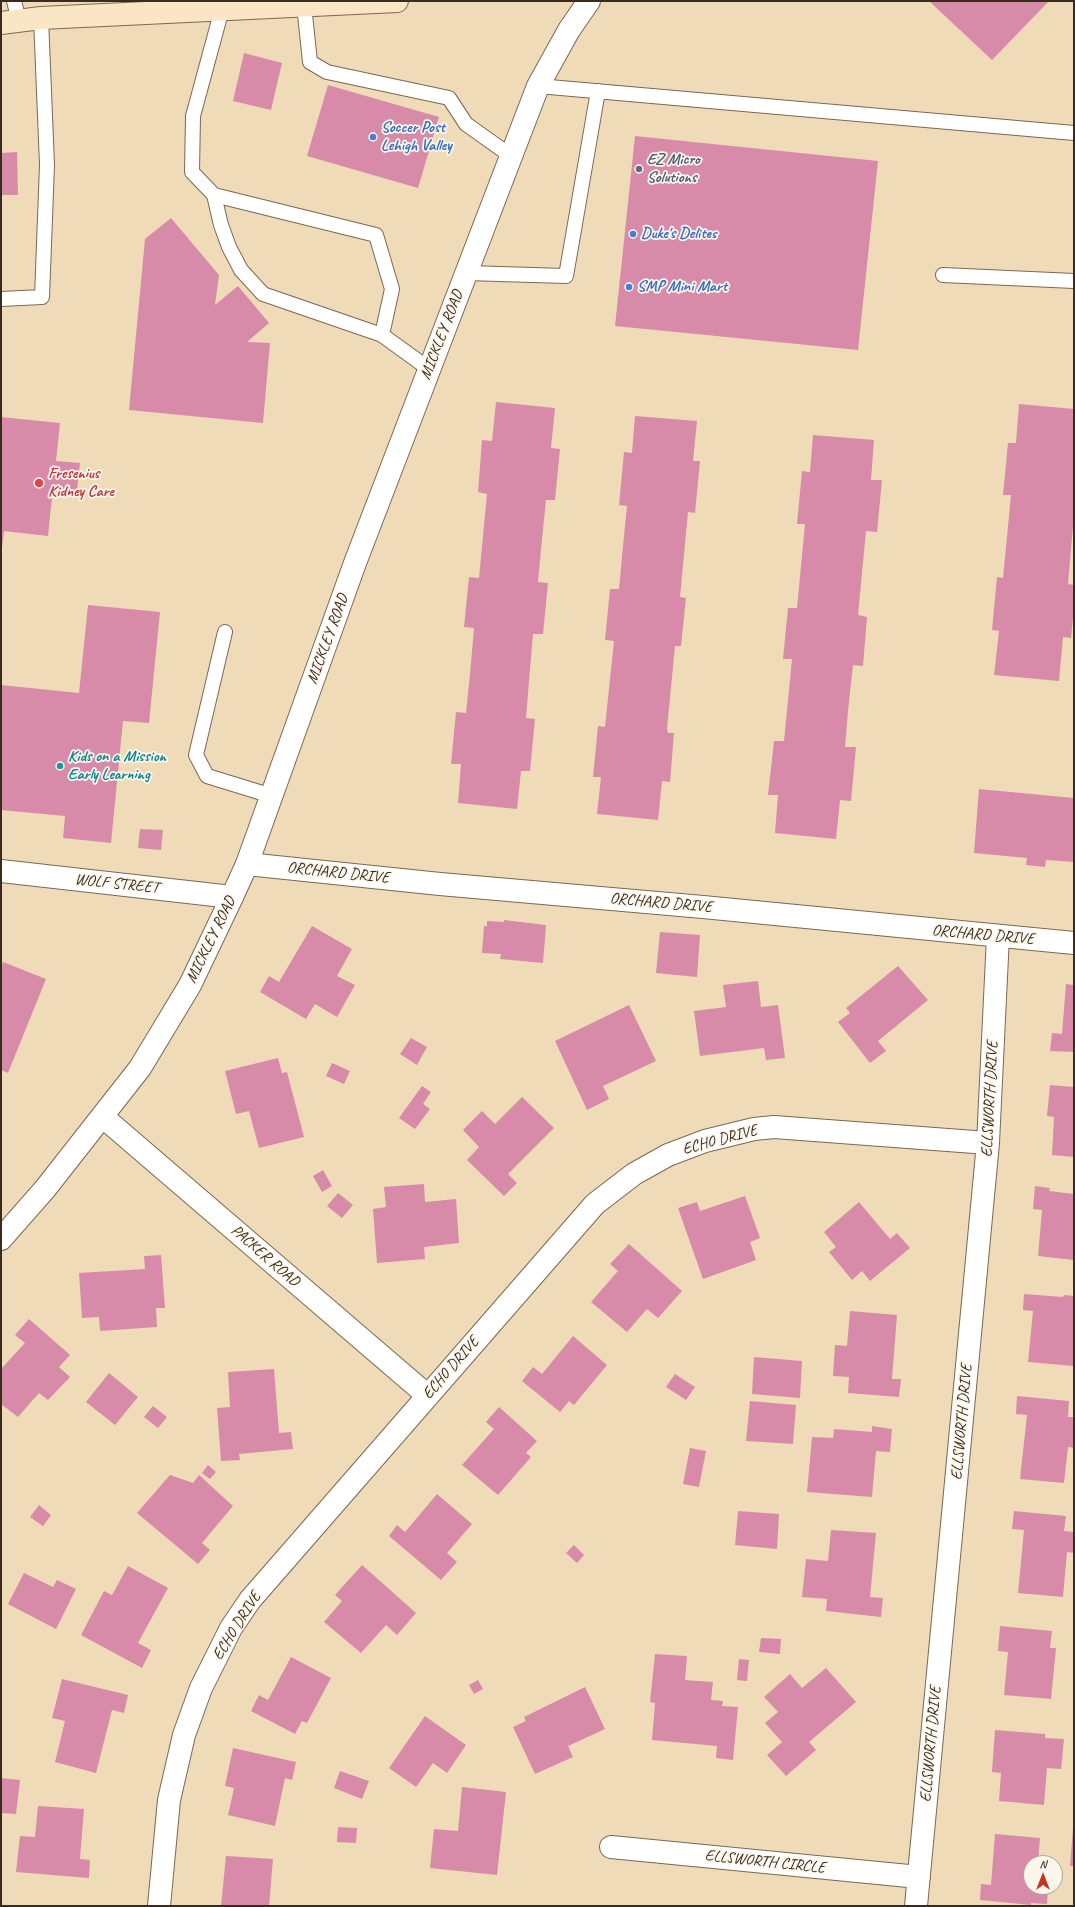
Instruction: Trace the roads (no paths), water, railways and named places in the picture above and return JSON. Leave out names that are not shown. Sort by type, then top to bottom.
[{"type":"main road","points":[[11,15],[41,18],[396,1]]},
{"type":"street","name":"MICKLEY ROAD","points":[[1,1239],[45,1189],[140,1068],[186,991],[232,897],[247,864],[355,563],[538,86],[569,30],[590,1]]},
{"type":"street","name":"ORCHARD DRIVE","points":[[247,864],[440,884],[711,908],[1074,943]]},
{"type":"street","name":"WOLF STREET","points":[[1,872],[232,897]]},
{"type":"street","name":"ELLSWORTH DRIVE","points":[[916,1906],[988,1144],[998,936]]},
{"type":"street","name":"PACKER ROAD","points":[[103,1117],[428,1396]]},
{"type":"street","name":"ECHO DRIVE","points":[[159,1906],[168,1800],[184,1735],[201,1688],[231,1628],[250,1600],[595,1204],[634,1174],[668,1155],[705,1141],[754,1129],[774,1127],[988,1144]]},
{"type":"street","name":"ELLSWORTH CIRCLE","points":[[611,1847],[919,1877]]},
{"type":"lane","points":[[304,5],[310,62],[327,72],[449,98],[466,124],[511,156]]},
{"type":"lane","points":[[222,9],[193,116],[192,172],[214,195],[228,247],[241,270],[263,294],[382,335],[429,369]]},
{"type":"lane","points":[[1,299],[42,297],[47,165],[41,18]]},
{"type":"lane","points":[[538,86],[1074,133]]},
{"type":"lane","points":[[466,273],[566,276],[598,91]]},
{"type":"lane","points":[[214,195],[376,235],[392,289],[382,335]]},
{"type":"lane","points":[[943,275],[1074,281]]},
{"type":"lane","points":[[225,632],[196,755],[207,776],[272,796]]},
{"type":"place","name":"Soccer Post Lehigh Valley","points":[[373,137]]},
{"type":"place","name":"EZ Micro Solutions","points":[[639,169]]},
{"type":"place","name":"Duke's Delites","points":[[633,234]]},
{"type":"place","name":"SMP Mini Mart","points":[[629,287]]},
{"type":"place","name":"Fresenius Kidney Care","points":[[39,483]]},
{"type":"place","name":"Kids on a Mission Early Learning","points":[[60,766]]}]
